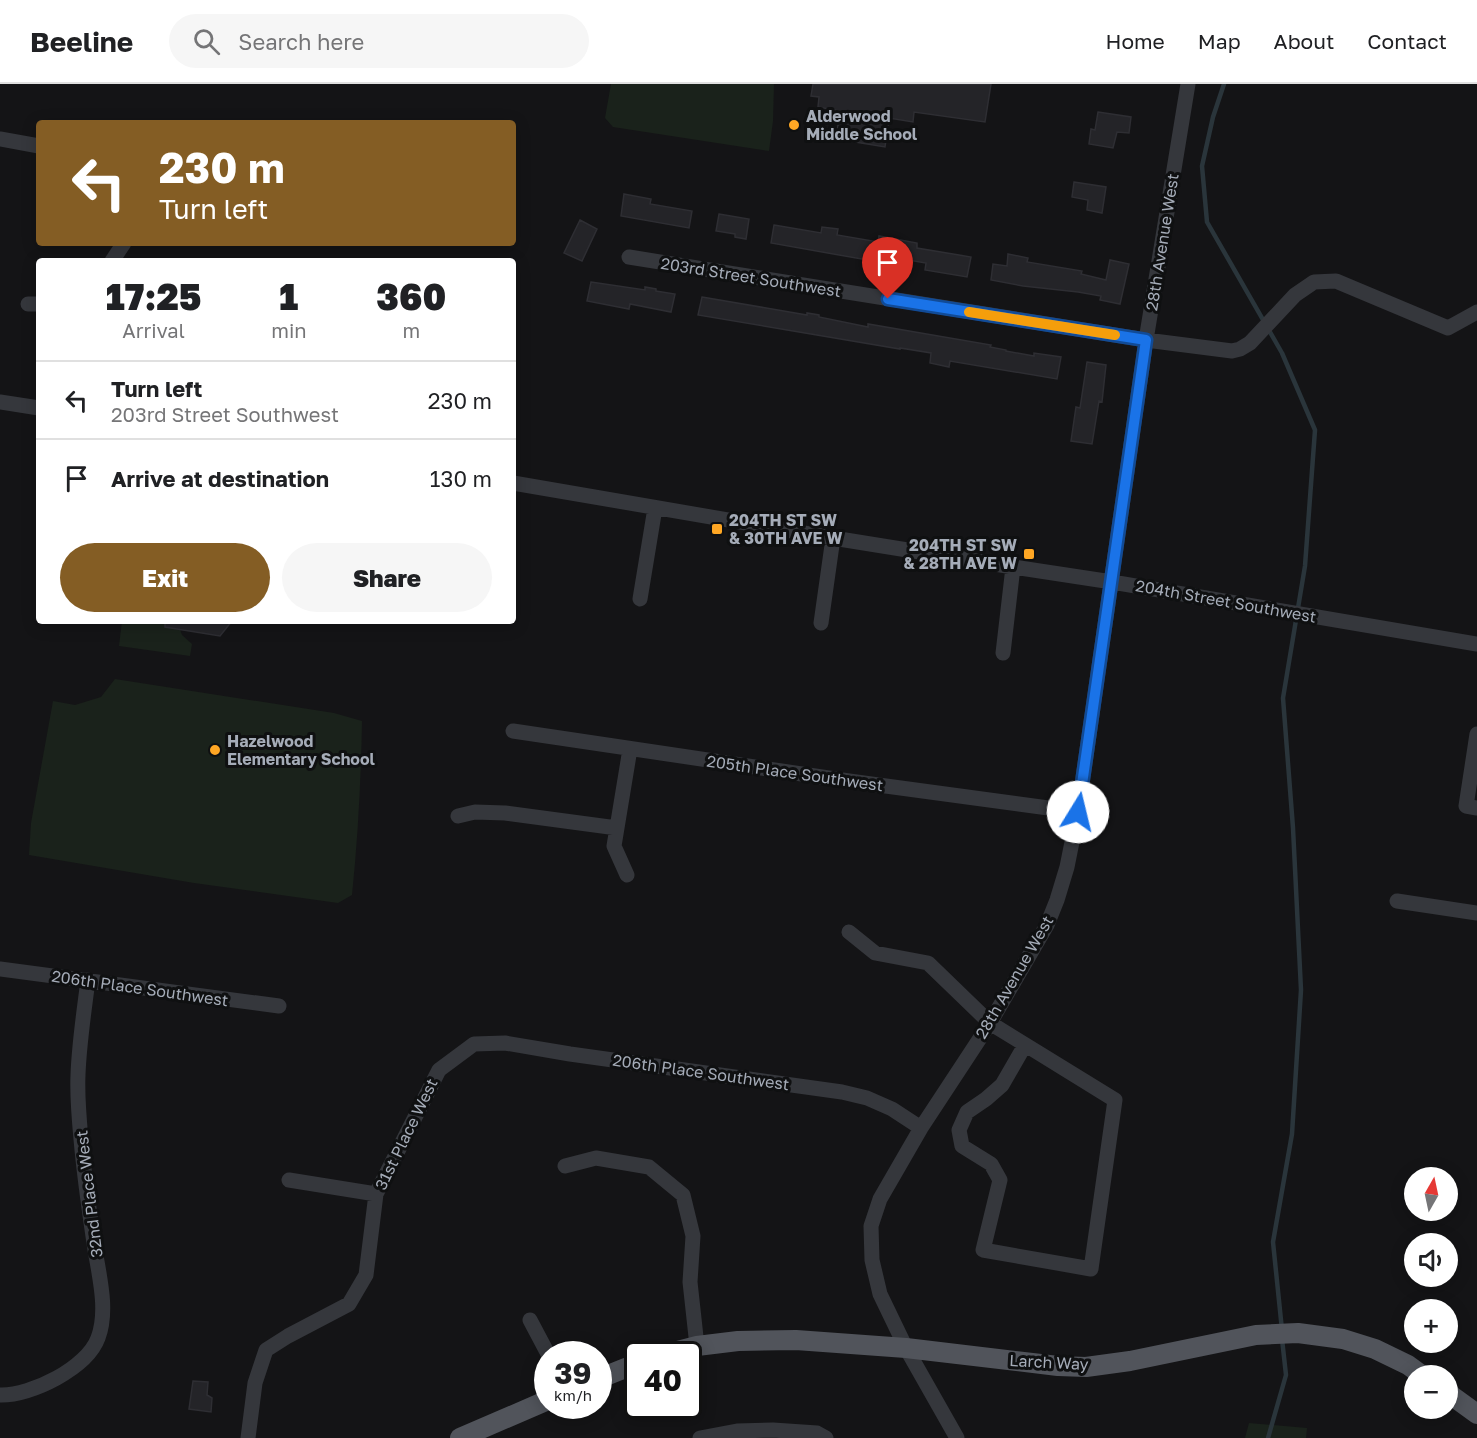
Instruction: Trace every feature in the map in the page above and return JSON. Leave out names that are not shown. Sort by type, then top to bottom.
[{"type":"main road","name":"Larch Way","points":[[702,1345],[738,1341],[796,1340],[906,1348],[1049,1365],[1086,1366],[1130,1361],[1256,1335],[1298,1333],[1343,1338],[1375,1349],[1408,1365]]},
{"type":"main road","points":[[1458,1400],[1477,1412]]},
{"type":"main road","points":[[460,1438],[534,1406]]},
{"type":"street","name":"28th Avenue West","points":[[957,1438],[906,1348],[880,1294],[872,1260],[871,1226],[880,1199],[921,1128],[990,1023],[1047,925],[1067,867],[1078,812],[1146,340],[1188,84]]},
{"type":"street","points":[[0,139],[36,145]]},
{"type":"street","name":"203rd Street Southwest","points":[[629,258],[1146,340],[1232,351],[1240,350],[1250,343],[1295,295],[1314,282],[1336,281],[1448,328],[1477,312]]},
{"type":"street","points":[[0,402],[36,408]]},
{"type":"street","name":"204th Street Southwest","points":[[516,484],[1477,644]]},
{"type":"street","points":[[640,599],[655,508]]},
{"type":"street","points":[[820,623],[833,538]]},
{"type":"street","points":[[1003,653],[1013,567]]},
{"type":"street","name":"205th Place Southwest","points":[[513,731],[849,781],[1078,812]]},
{"type":"street","points":[[1471,807],[1477,734]]},
{"type":"street","points":[[627,874],[614,846],[630,749]]},
{"type":"street","points":[[458,816],[475,812],[505,813],[617,828]]},
{"type":"street","points":[[1397,901],[1477,913]]},
{"type":"street","points":[[849,932],[875,952],[928,963],[990,1023],[1115,1100],[1091,1269],[983,1250],[1000,1180],[991,1164],[962,1146],[959,1130],[967,1112],[1002,1085],[1025,1045]]},
{"type":"street","name":"206th Place Southwest","points":[[0,969],[279,1006]]},
{"type":"street","name":"32nd Place West","points":[[0,1395],[21,1392],[48,1383],[68,1372],[88,1353],[98,1339],[103,1300],[81,1142],[78,1076],[88,980]]},
{"type":"street","name":"206th Place Southwest","points":[[474,1044],[505,1043],[842,1092],[867,1098],[892,1109],[921,1128]]},
{"type":"street","name":"31st Place West","points":[[248,1438],[255,1383],[266,1350],[349,1304],[366,1275],[376,1194],[439,1070],[474,1044]]},
{"type":"street","points":[[565,1166],[596,1158],[649,1167],[683,1195],[693,1236],[690,1282],[696,1341]]},
{"type":"street","points":[[289,1180],[376,1194]]},
{"type":"street","points":[[530,1320],[541,1341]]},
{"type":"street","points":[[700,1438],[737,1431],[773,1430],[817,1433],[826,1438]]},
{"type":"shaded area","points":[[611,84],[774,84],[769,151],[613,127],[605,118]]},
{"type":"shaded area","points":[[122,624],[178,624],[182,635],[192,644],[190,656],[119,646]]},
{"type":"shaded area","points":[[115,679],[334,713],[362,721],[359,808],[352,895],[338,903],[194,883],[29,855],[31,823],[53,701],[75,705],[101,697]]},
{"type":"shaded area","points":[[1249,1423],[1307,1428],[1306,1438],[1245,1438]]},
{"type":"building","points":[[813,84],[991,84],[985,122],[914,112],[913,122],[889,118],[885,147],[836,139],[840,111],[818,107],[819,97],[811,96]]},
{"type":"building","points":[[1098,112],[1131,117],[1129,133],[1117,132],[1113,148],[1089,144],[1091,129],[1095,130]]},
{"type":"building","points":[[1074,182],[1106,187],[1102,213],[1087,210],[1088,200],[1072,197]]},
{"type":"building","points":[[624,194],[651,199],[650,204],[692,211],[689,228],[621,216]]},
{"type":"building","points":[[719,214],[749,219],[746,239],[735,237],[735,234],[716,231]]},
{"type":"building","points":[[580,220],[597,229],[582,261],[564,253]]},
{"type":"building","points":[[774,225],[821,233],[822,227],[838,229],[837,235],[878,242],[879,236],[917,243],[917,248],[971,257],[967,277],[925,270],[926,263],[891,257],[890,264],[771,243]]},
{"type":"building","points":[[1008,254],[1028,258],[1027,262],[1082,271],[1081,274],[1106,280],[1110,260],[1129,264],[1120,304],[1100,300],[1101,296],[991,280],[993,264],[1007,266]]},
{"type":"building","points":[[591,282],[645,290],[645,287],[675,294],[671,312],[630,304],[629,309],[587,301]]},
{"type":"building","points":[[702,297],[807,315],[807,313],[819,315],[819,317],[868,327],[868,324],[991,345],[990,347],[1034,356],[1034,353],[1061,357],[1057,379],[950,361],[949,367],[930,363],[931,353],[698,315]]},
{"type":"building","points":[[1087,362],[1106,365],[1102,402],[1099,401],[1092,444],[1071,441],[1076,407],[1080,408]]},
{"type":"building","points":[[165,624],[230,624],[220,636],[165,627]]},
{"type":"building","points":[[193,1381],[208,1382],[207,1395],[212,1398],[211,1412],[189,1409]]},
{"type":"waterway","points":[[1224,84],[1213,117],[1202,166],[1207,222],[1282,353],[1315,430],[1305,566],[1283,698],[1293,828],[1301,990],[1292,1134],[1273,1242],[1282,1330]]},
{"type":"waterway","points":[[1268,1438],[1286,1375],[1282,1339]]},
{"type":"slow traffic","points":[[969,312],[1115,335]]},
{"type":"place","name":"Alderwood Middle School","points":[[794,125]]},
{"type":"place","name":"204TH ST SW & 30TH AVE W","points":[[717,529]]},
{"type":"place","name":"204TH ST SW & 28TH AVE W","points":[[1029,554]]},
{"type":"place","name":"Hazelwood Elementary School","points":[[215,750]]},
{"type":"route","points":[[888,299],[1146,340],[1078,812]]}]
